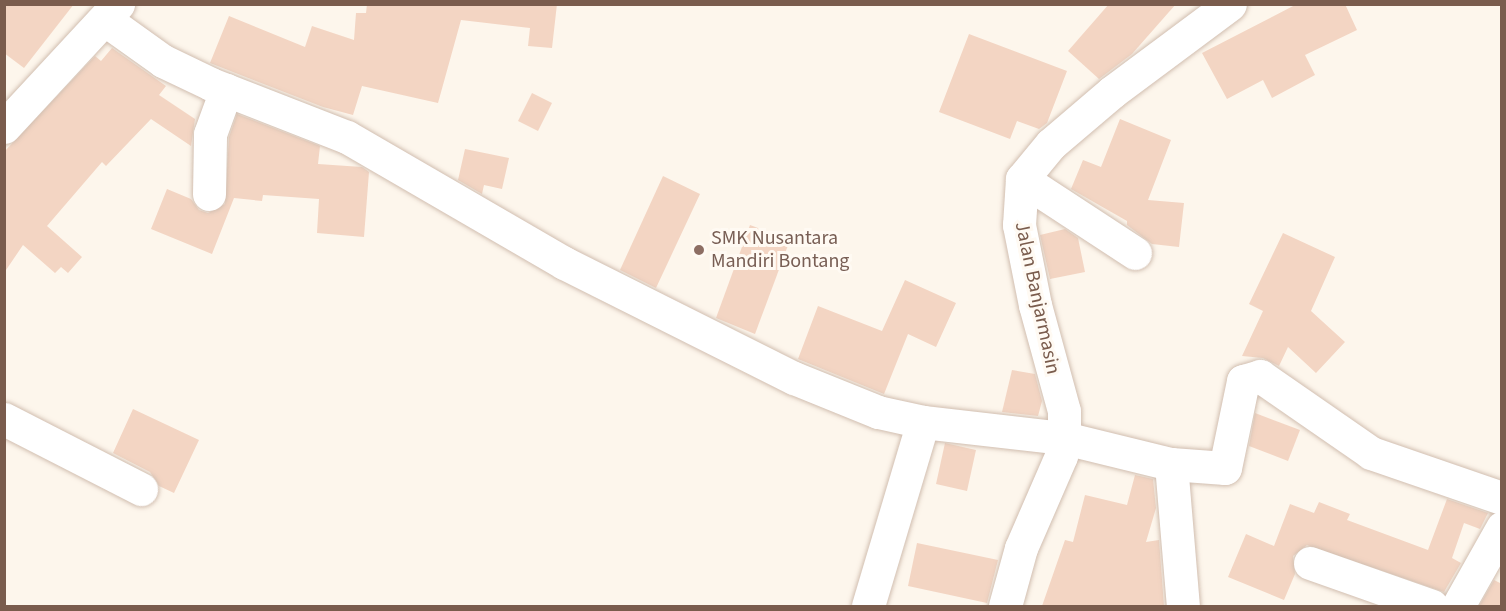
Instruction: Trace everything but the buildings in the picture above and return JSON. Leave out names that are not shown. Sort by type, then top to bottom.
[{"type":"street","points":[[1135,253],[1022,179],[1051,144],[1112,92],[1230,4]]},
{"type":"street","points":[[10,112],[112,13],[163,61],[226,90],[347,137],[564,263],[794,378],[878,412],[923,422],[1064,438],[1176,465],[1221,470],[1228,464],[1243,381],[1260,376],[1371,453],[1502,498]]},
{"type":"street","points":[[208,194],[210,134],[226,90]]},
{"type":"street","name":"Jalan Banjarmasin","points":[[1005,606],[1021,548],[1061,456],[1064,438],[1064,411],[1035,305],[1019,225],[1022,179]]},
{"type":"street","points":[[4,419],[141,489]]},
{"type":"street","points":[[868,606],[923,422]]},
{"type":"street","points":[[1176,465],[1183,606]]},
{"type":"street","points":[[1458,606],[1502,528]]},
{"type":"street","points":[[1311,563],[1431,606]]},
{"type":"place","name":"SMK Nusantara Mandiri Bontang","points":[[699,250]]}]
